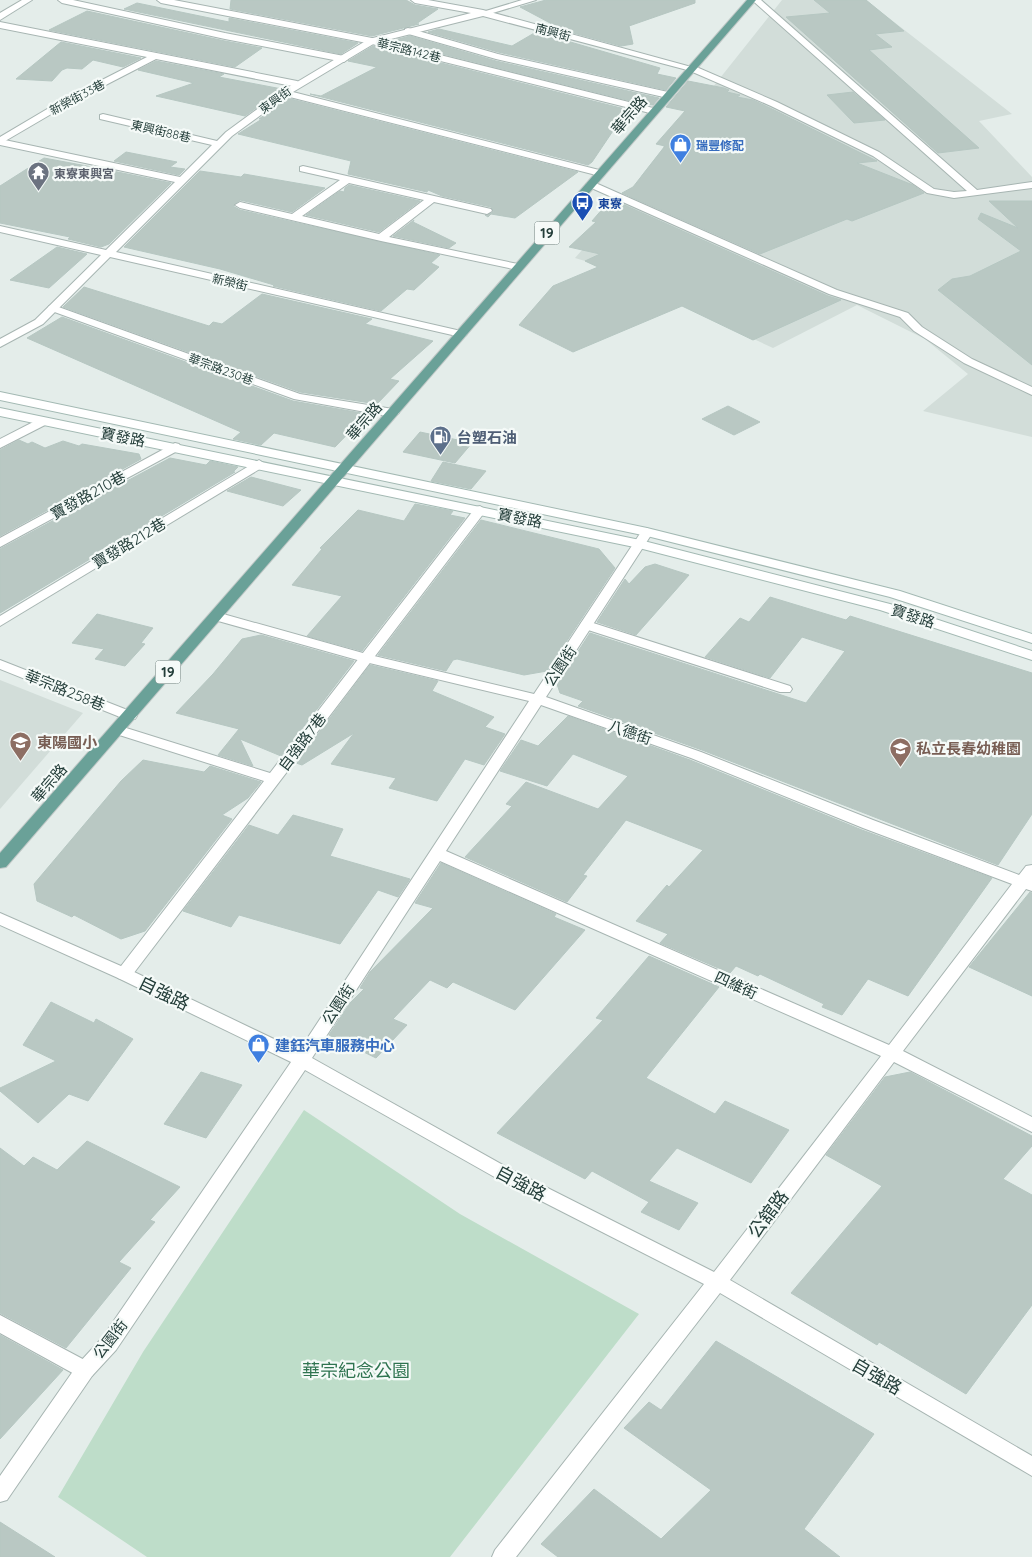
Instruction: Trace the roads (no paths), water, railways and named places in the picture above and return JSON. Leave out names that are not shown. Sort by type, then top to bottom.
[{"type":"main road","name":"華宗路","points":[[0,863],[335,481],[668,94],[754,0]]},
{"type":"street","points":[[0,17],[28,0]]},
{"type":"street","points":[[62,0],[225,36],[344,59]]},
{"type":"street","name":"華宗路142巷","points":[[161,0],[372,41],[654,111]]},
{"type":"street","name":"南興街","points":[[415,0],[482,13],[691,68],[774,104],[876,154],[931,191],[954,195],[1032,185]]},
{"type":"street","name":"東興街","points":[[0,344],[39,322],[106,253],[218,144],[297,84],[344,59],[372,41],[532,0]]},
{"type":"street","points":[[754,0],[976,193]]},
{"type":"street","points":[[0,25],[297,84]]},
{"type":"street","points":[[408,31],[496,56],[668,94]]},
{"type":"street","name":"新榮街33巷","points":[[0,142],[62,104],[155,56]]},
{"type":"street","points":[[285,93],[600,173]]},
{"type":"street","name":"東興街88巷","points":[[103,118],[218,144]]},
{"type":"street","points":[[0,142],[182,180]]},
{"type":"street","points":[[303,169],[487,211]]},
{"type":"street","points":[[293,218],[348,179]]},
{"type":"street","points":[[591,184],[833,292],[904,315],[918,329],[968,362],[1032,391]]},
{"type":"street","points":[[380,238],[432,198]]},
{"type":"street","points":[[240,205],[380,238],[518,267]]},
{"type":"street","name":"新榮街","points":[[0,229],[460,334]]},
{"type":"street","name":"華宗路230巷","points":[[53,308],[298,397],[393,413]]},
{"type":"street","name":"寶發路","points":[[0,396],[345,468],[895,594],[1032,639]]},
{"type":"street","name":"寶發路","points":[[0,412],[41,422],[175,447],[480,510],[644,538],[885,607],[1032,656]]},
{"type":"street","points":[[0,444],[41,422]]},
{"type":"street","name":"寶發路210巷","points":[[0,543],[175,447]]},
{"type":"street","name":"寶發路212巷","points":[[0,622],[258,464]]},
{"type":"street","name":"自強路7巷","points":[[124,974],[480,510]]},
{"type":"street","name":"公園街","points":[[0,1493],[85,1370],[109,1344],[302,1060],[436,852],[644,538]]},
{"type":"street","name":"八德街","points":[[216,616],[366,658],[538,699],[696,755],[868,824],[1029,880]]},
{"type":"street","points":[[587,625],[785,689]]},
{"type":"street","name":"華宗路258巷","points":[[0,664],[130,716]]},
{"type":"street","points":[[118,730],[274,779]]},
{"type":"street","name":"四維街","points":[[436,852],[892,1053],[1032,1125]]},
{"type":"street","name":"公舘路","points":[[503,1557],[892,1053],[1029,880]]},
{"type":"street","name":"自強路","points":[[0,919],[124,974],[302,1060],[504,1174],[717,1282],[1032,1467]]},
{"type":"street","points":[[0,1323],[85,1370]]},
{"type":"place","name":"瑞豐修配","points":[[680,164]]},
{"type":"place","name":"東寮東興宮","points":[[38,192]]},
{"type":"place","name":"東寮","points":[[582,222]]},
{"type":"place","name":"台塑石油","points":[[441,456]]},
{"type":"place","name":"東陽國小","points":[[21,761]]},
{"type":"place","name":"私立長春幼稚園","points":[[900,767]]},
{"type":"place","name":"建鈺汽車服務中心","points":[[259,1064]]},
{"type":"park label","name":"華宗紀念公園","points":[[356,1370]]}]
